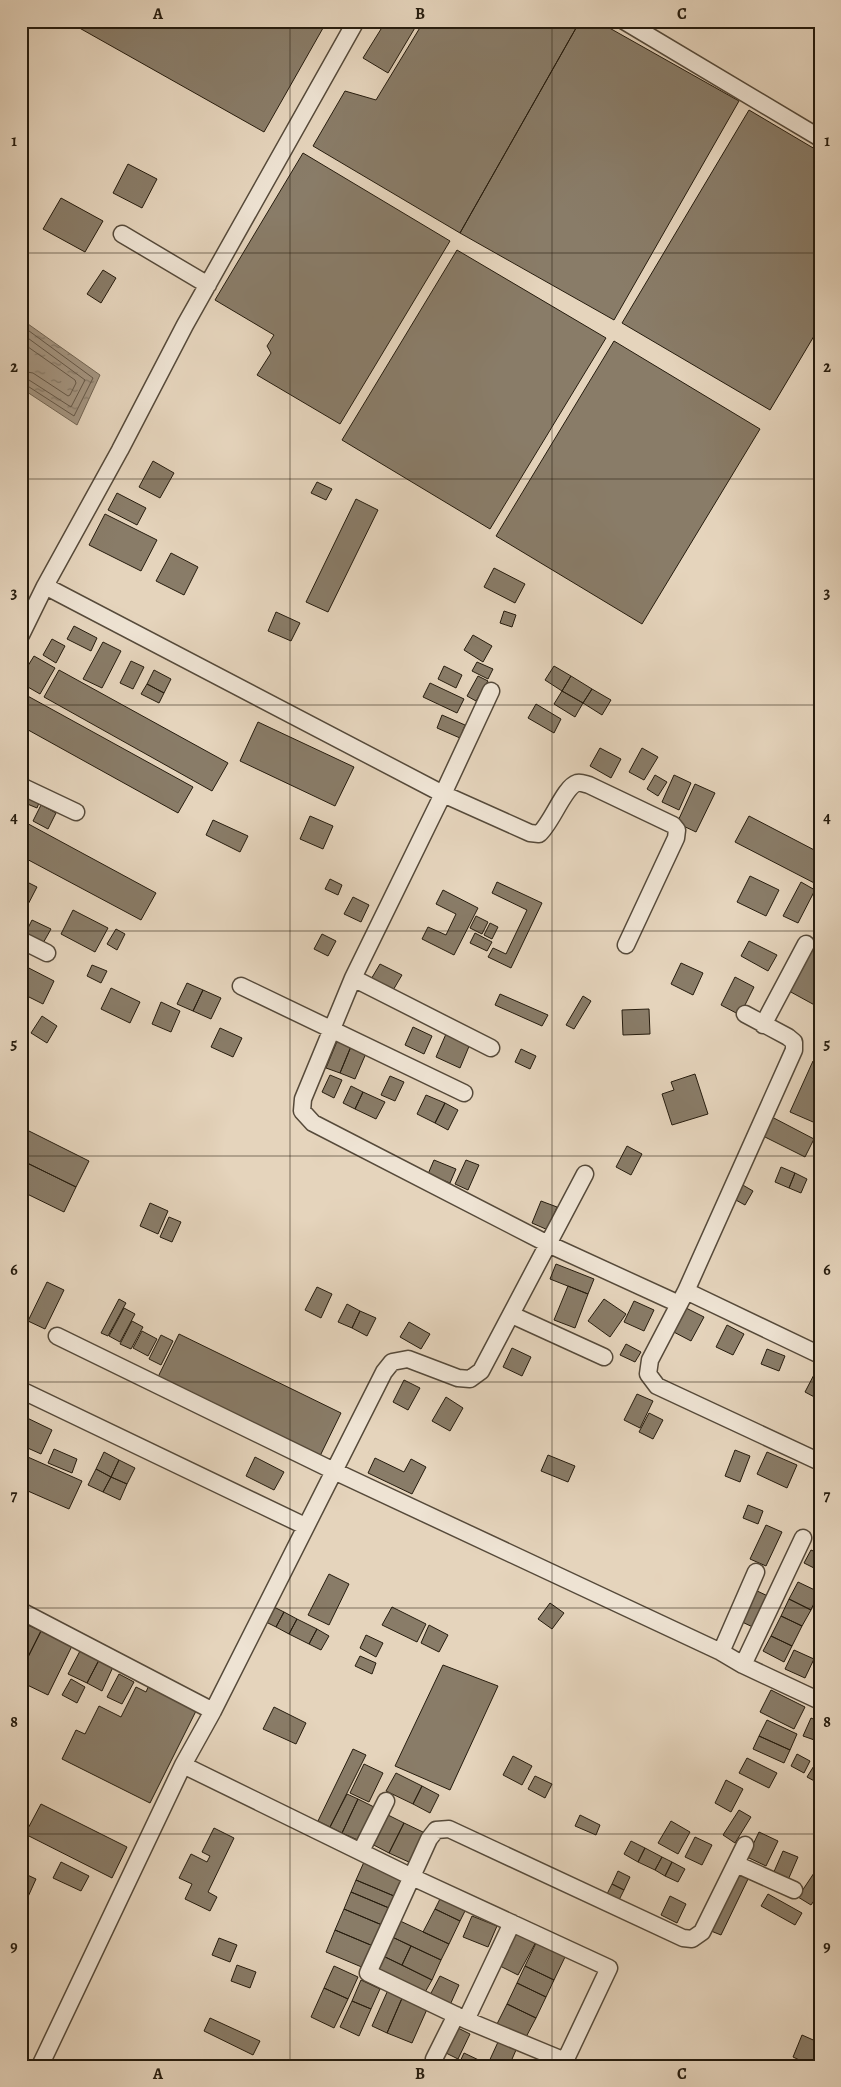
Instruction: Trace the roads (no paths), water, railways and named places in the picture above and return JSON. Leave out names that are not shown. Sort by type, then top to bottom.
[{"type":"street","points":[[21,635],[45,586],[120,450],[185,324],[356,21]]},
{"type":"street","points":[[624,21],[820,138]]},
{"type":"street","points":[[122,234],[208,286]]},
{"type":"street","points":[[45,586],[443,794],[530,833],[539,834],[546,828],[571,786],[579,782],[673,825],[677,830],[676,838],[626,945]]},
{"type":"street","points":[[491,691],[330,1029],[303,1099],[302,1111],[313,1123],[548,1244],[683,1297],[820,1355]]},
{"type":"street","points":[[21,786],[76,812]]},
{"type":"street","points":[[21,940],[46,953]]},
{"type":"street","points":[[764,1025],[806,944]]},
{"type":"street","points":[[353,978],[491,1048]]},
{"type":"street","points":[[241,986],[464,1093]]},
{"type":"street","points":[[745,1014],[788,1037],[794,1042],[794,1050],[683,1297],[650,1360],[648,1374],[657,1386],[820,1462]]},
{"type":"street","points":[[40,2066],[183,1765],[213,1711],[384,1372],[392,1362],[408,1359],[458,1378],[470,1379],[481,1371],[585,1174]]},
{"type":"street","points":[[512,1315],[604,1357]]},
{"type":"street","points":[[57,1336],[820,1701]]},
{"type":"street","points":[[21,1390],[305,1526]]},
{"type":"street","points":[[743,1665],[803,1538]]},
{"type":"street","points":[[720,1652],[756,1572]]},
{"type":"street","points":[[21,1611],[213,1711]]},
{"type":"street","points":[[183,1765],[412,1877],[609,1968],[565,2061],[461,2017],[368,1973],[412,1877],[429,1840],[436,1830],[449,1829],[683,1938],[692,1939],[702,1932],[745,1845]]},
{"type":"street","points":[[361,1851],[386,1801]]},
{"type":"street","points":[[736,1864],[794,1890]]},
{"type":"street","points":[[434,2059],[461,2017],[512,1923]]},
{"type":"water","points":[[21,319],[100,375],[77,425],[21,388]]}]
